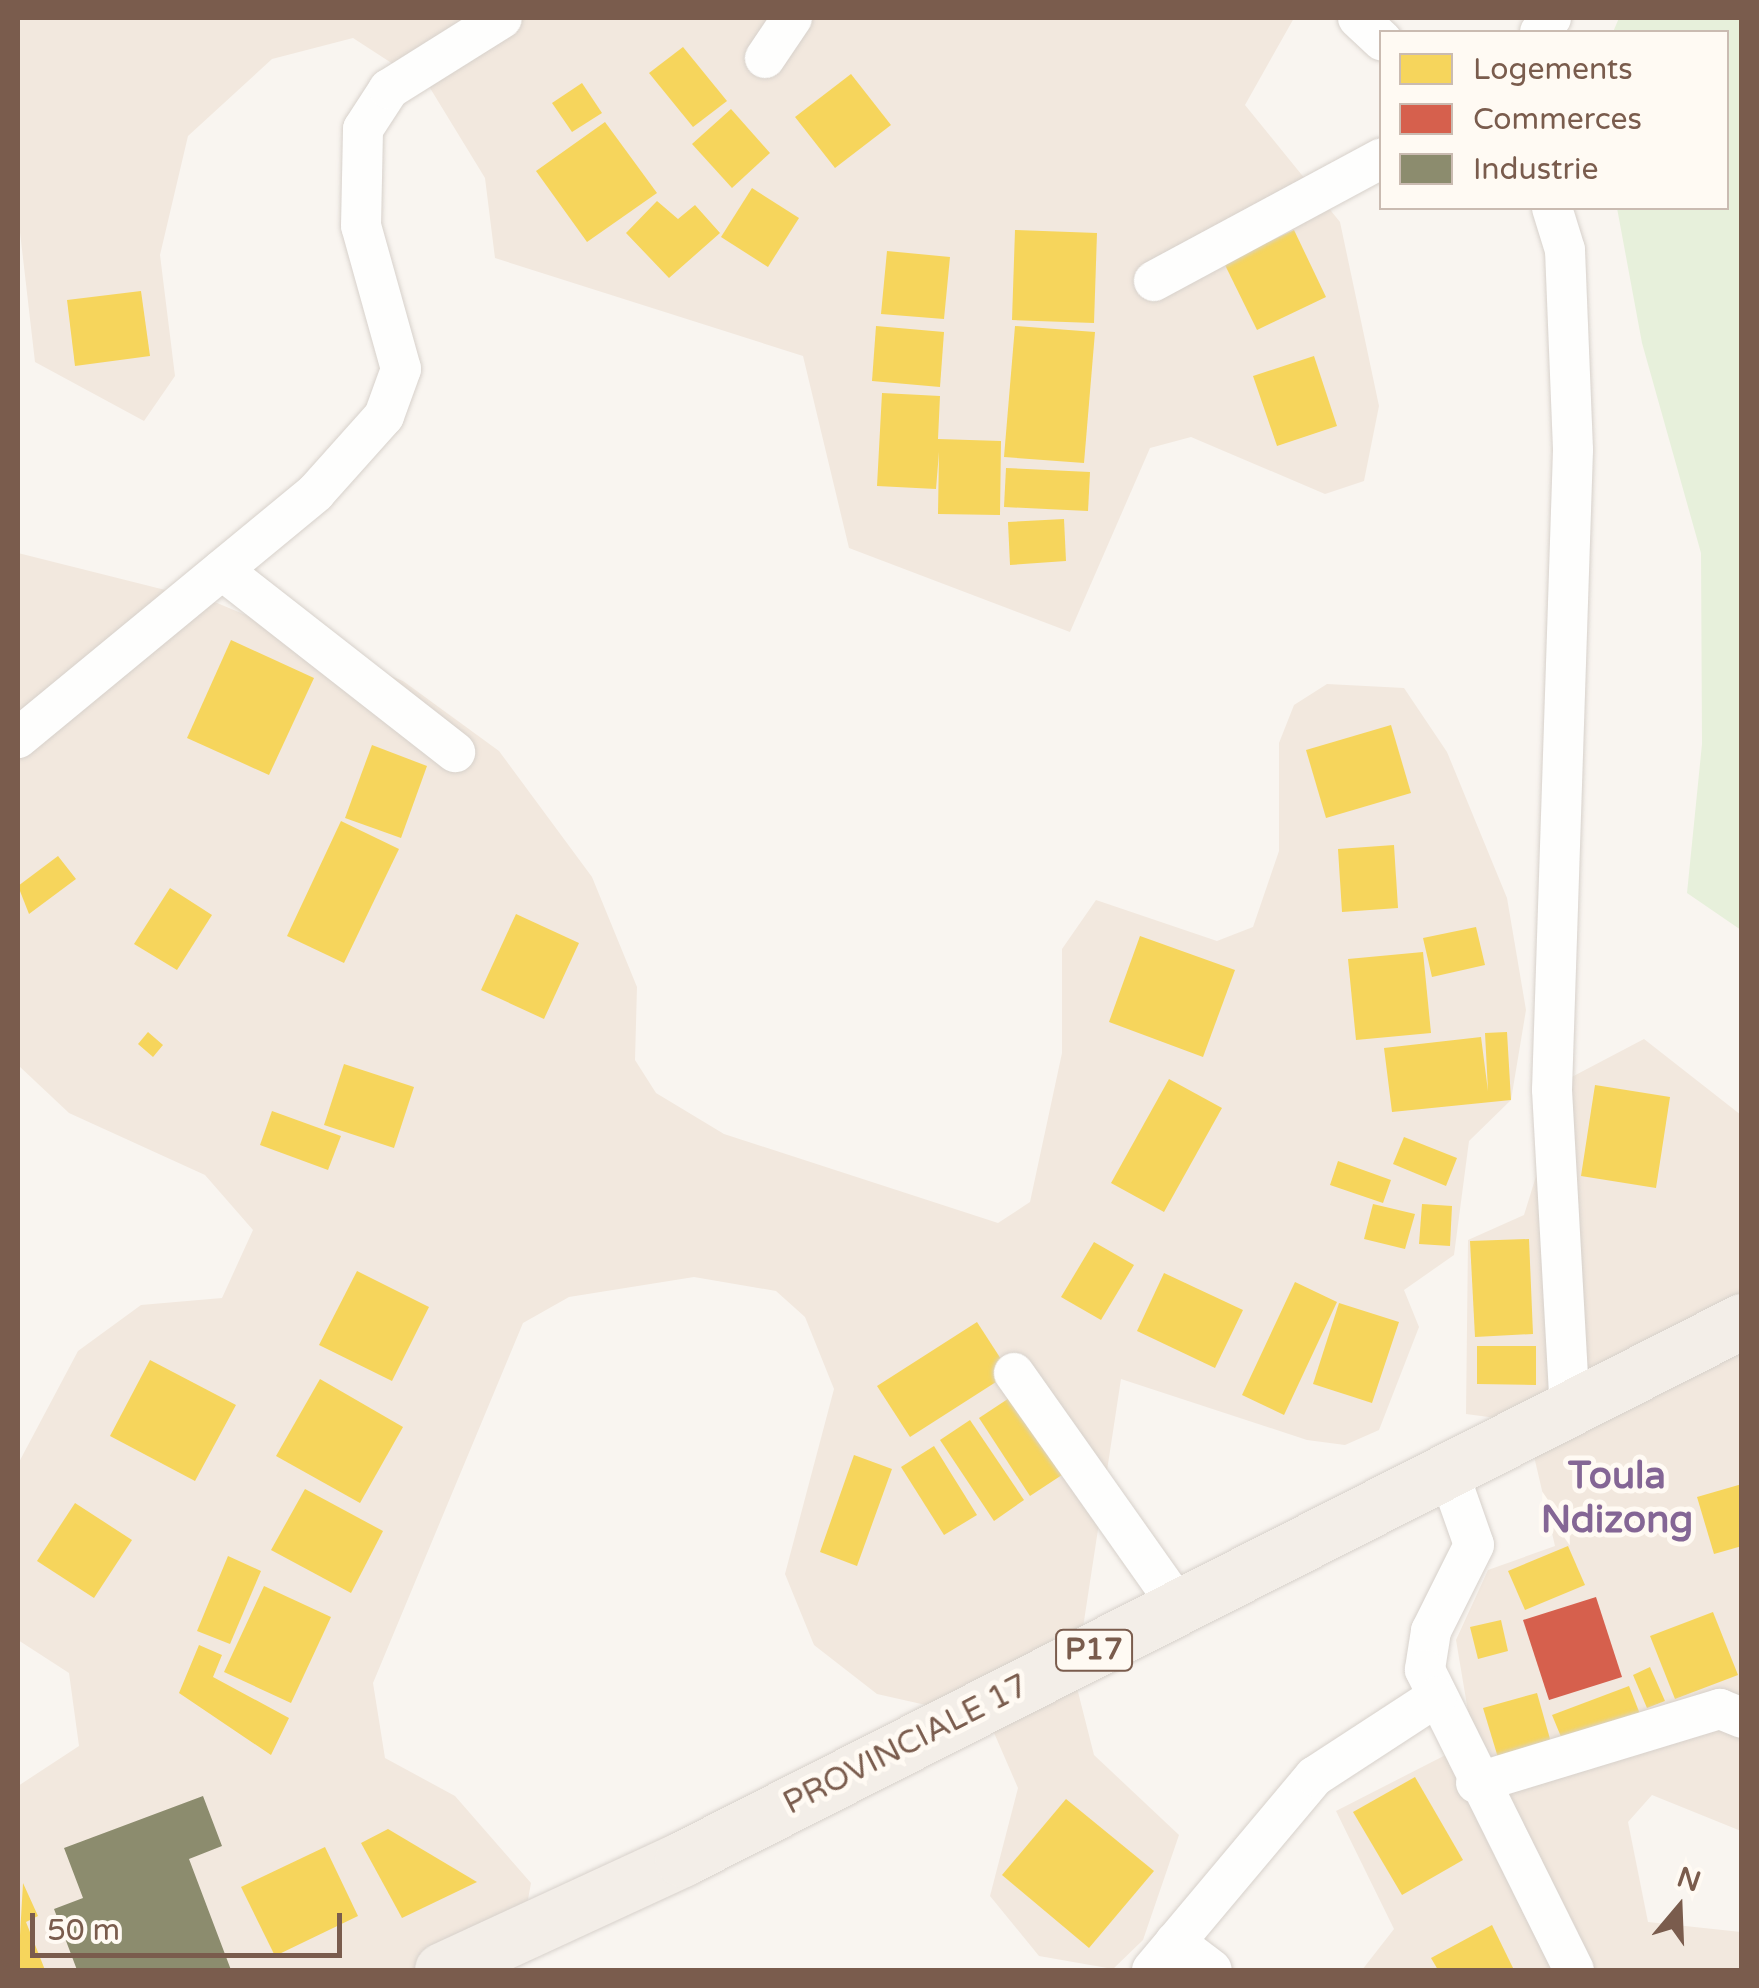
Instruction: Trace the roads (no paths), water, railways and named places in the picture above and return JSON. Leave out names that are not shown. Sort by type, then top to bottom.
[{"type":"main road","name":"PROVINCIALE 17","points":[[442,1970],[1179,1607],[1742,1321]]},
{"type":"street","points":[[18,738],[316,492],[384,416],[401,369],[362,226],[364,129],[390,89],[502,18]]},
{"type":"street","points":[[765,58],[792,18]]},
{"type":"street","points":[[1358,18],[1379,37]]},
{"type":"street","points":[[1154,281],[1379,160]]},
{"type":"street","points":[[1553,210],[1565,250],[1573,450],[1552,1090],[1570,1409]]},
{"type":"street","points":[[222,570],[455,752]]},
{"type":"street","points":[[1014,1374],[1179,1607]]},
{"type":"street","points":[[1448,1471],[1474,1545],[1430,1631],[1425,1670],[1476,1783],[1574,1970]]},
{"type":"street","points":[[1212,1970],[1163,1956],[1315,1776],[1436,1697]]},
{"type":"street","points":[[1476,1783],[1720,1709],[1742,1718]]},
{"type":"district","name":"Toula Ndizong","points":[[1617,1499]]}]
